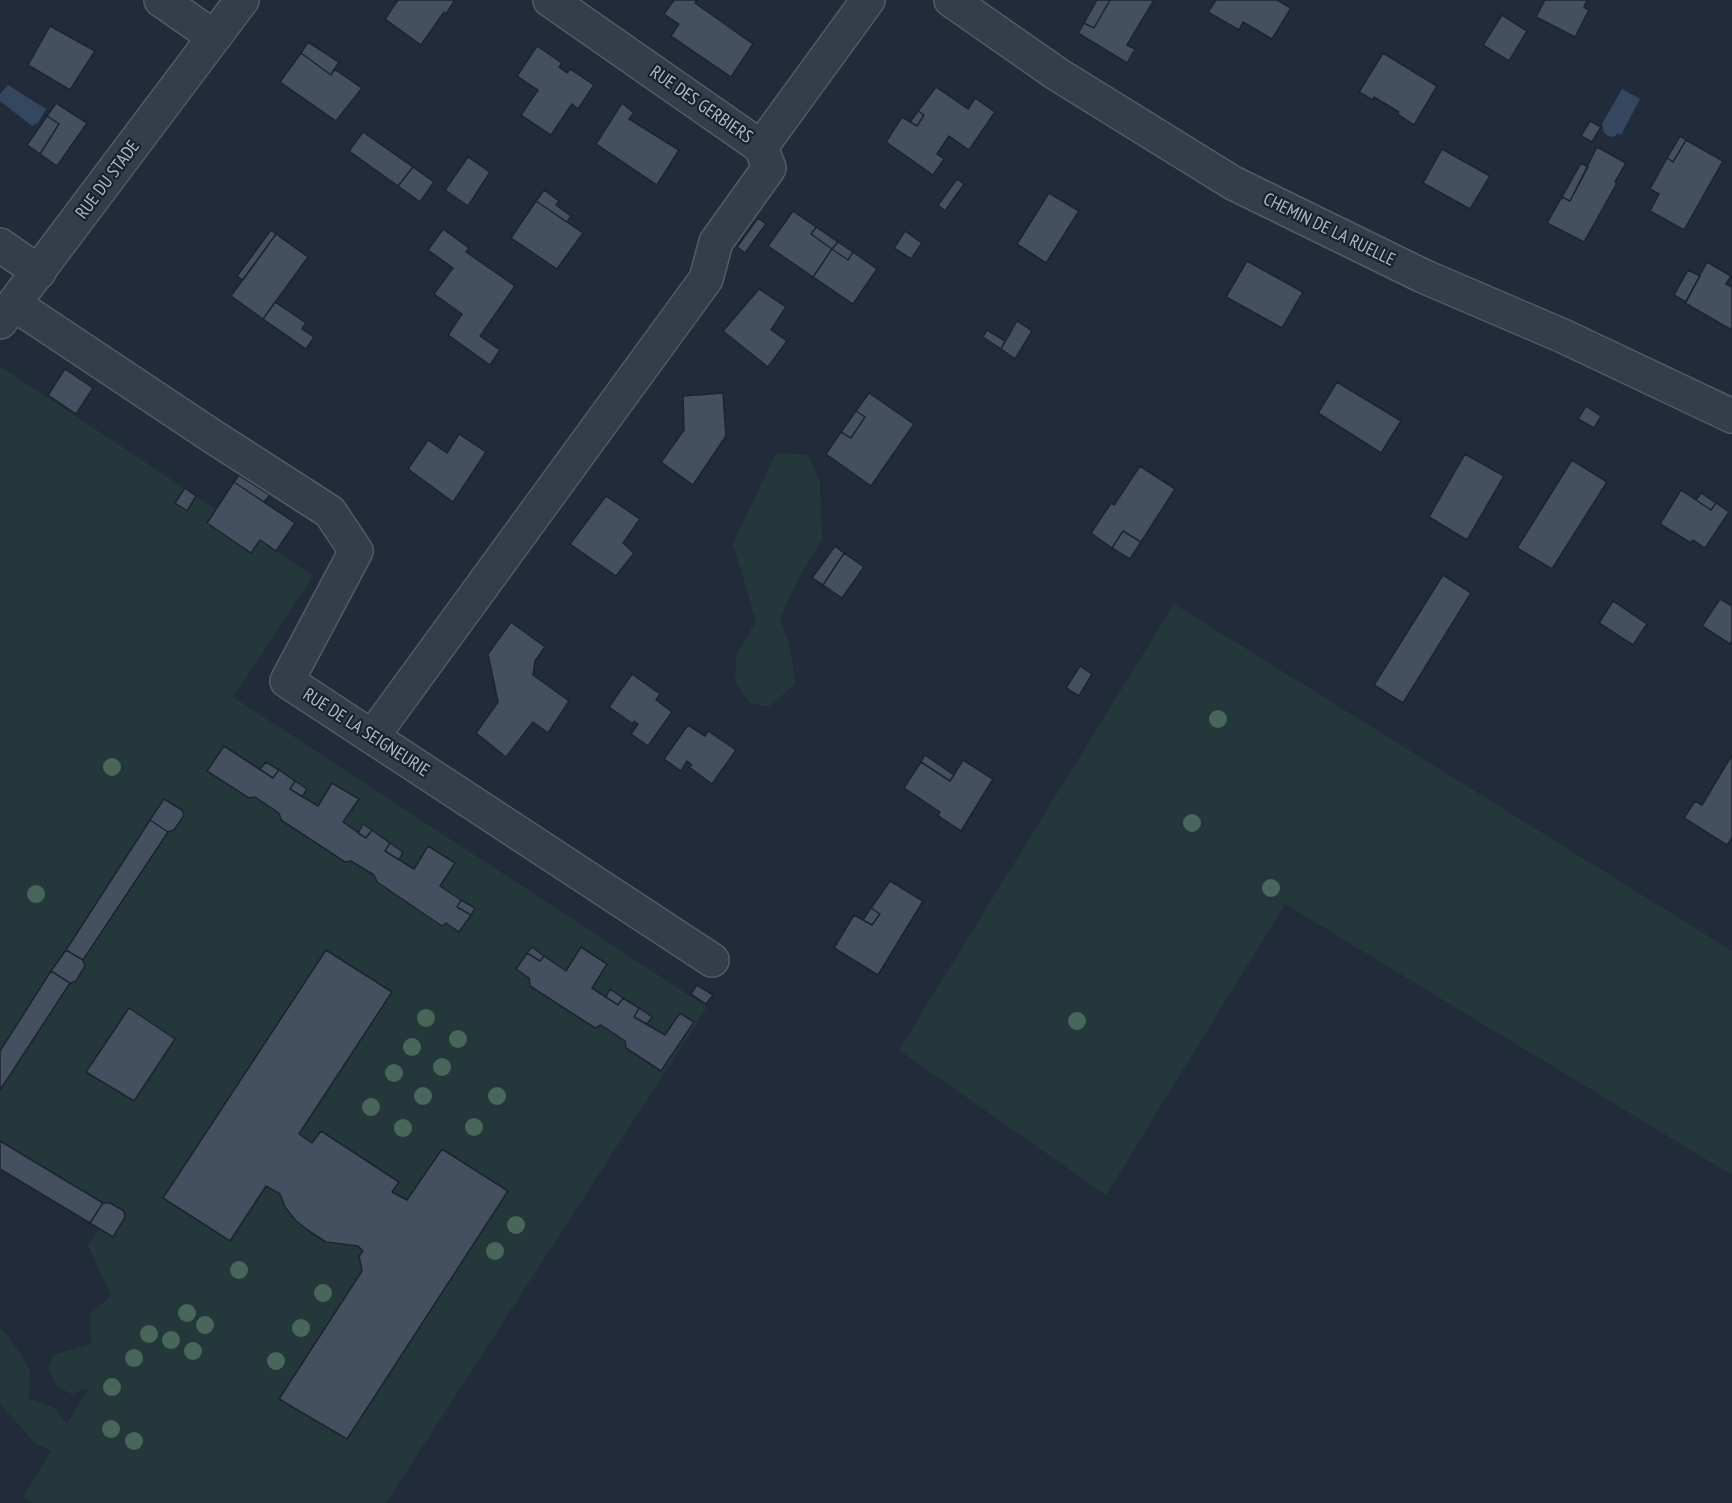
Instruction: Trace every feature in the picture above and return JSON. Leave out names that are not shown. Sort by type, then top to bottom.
[{"type":"street","points":[[161,0],[214,37]]},
{"type":"street","name":"RUE DU STADE","points":[[7,313],[242,0]]},
{"type":"street","name":"RUE DES GERBIERS","points":[[550,0],[761,147],[868,0]]},
{"type":"street","name":"CHEMIN DE LA RUELLE","points":[[951,0],[1057,74],[1233,183],[1423,276],[1563,336],[1732,416]]},
{"type":"street","points":[[372,736],[706,279],[716,242],[769,168],[761,147]]},
{"type":"street","points":[[0,245],[39,272]]},
{"type":"street","name":"RUE DE LA SEIGNEURIE","points":[[7,313],[208,434],[330,512],[356,551],[287,681],[712,960]]},
{"type":"green space","points":[[0,366],[313,576],[233,697],[707,1007],[386,1503],[32,1503],[23,1497],[51,1451],[35,1443],[0,1404],[0,1328],[7,1334],[30,1369],[29,1399],[53,1407],[67,1424],[89,1388],[72,1394],[58,1387],[48,1368],[53,1355],[91,1344],[90,1314],[111,1296],[88,1245],[100,1229],[116,1238],[0,1169]]},
{"type":"green space","points":[[776,453],[808,455],[820,483],[822,539],[794,587],[780,618],[789,644],[796,683],[769,707],[750,703],[735,682],[736,656],[756,621],[733,544]]},
{"type":"green space","points":[[1174,604],[1732,951],[1732,1175],[1285,904],[1106,1195],[899,1050]]},
{"type":"water","points":[[8,85],[46,109],[38,123],[32,126],[0,101],[0,94]]},
{"type":"water","points":[[1622,89],[1640,99],[1621,135],[1618,133],[1614,137],[1608,136],[1602,124]]},
{"type":"building","points":[[398,0],[455,0],[421,45],[385,19]]},
{"type":"building","points":[[674,0],[697,0],[695,3],[753,44],[731,77],[671,36],[679,24],[664,14]]},
{"type":"building","points":[[1097,0],[1110,0],[1094,28],[1084,23]]},
{"type":"building","points":[[1110,0],[1154,0],[1127,45],[1135,49],[1127,63],[1078,33],[1084,23],[1094,28]]},
{"type":"building","points":[[1216,0],[1277,0],[1291,8],[1272,39],[1243,22],[1239,30],[1208,12]]},
{"type":"building","points":[[1545,0],[1587,0],[1584,7],[1589,10],[1575,37],[1536,17]]},
{"type":"building","points":[[1502,15],[1527,31],[1509,61],[1483,45]]},
{"type":"building","points":[[50,26],[95,51],[70,90],[28,65]]},
{"type":"building","points":[[308,42],[339,62],[331,75],[301,53]]},
{"type":"building","points":[[537,46],[562,63],[559,67],[567,73],[570,69],[594,85],[578,109],[572,104],[551,135],[521,115],[538,90],[517,76]]},
{"type":"building","points":[[301,53],[331,75],[334,69],[362,88],[336,121],[280,82]]},
{"type":"building","points":[[1383,53],[1437,86],[1414,125],[1397,114],[1399,112],[1374,97],[1373,100],[1359,92]]},
{"type":"building","points":[[936,87],[968,109],[975,98],[995,112],[969,150],[949,136],[937,154],[944,159],[933,175],[886,142],[902,117],[917,126],[924,115],[918,111]]},
{"type":"building","points":[[56,103],[87,123],[57,166],[40,154],[59,124],[47,116]]},
{"type":"building","points":[[622,103],[634,113],[629,119],[679,150],[657,185],[596,144]]},
{"type":"building","points":[[918,111],[924,115],[917,126],[910,122]]},
{"type":"building","points":[[47,116],[59,124],[40,154],[27,145]]},
{"type":"building","points":[[1590,121],[1601,127],[1592,142],[1581,136]]},
{"type":"building","points":[[363,132],[413,167],[398,186],[349,151]]},
{"type":"building","points":[[1680,136],[1686,140],[1673,162],[1667,158]]},
{"type":"building","points":[[1686,140],[1723,161],[1684,230],[1650,211],[1659,194],[1650,189],[1667,158],[1673,162]]},
{"type":"building","points":[[1597,147],[1626,163],[1584,242],[1547,223],[1562,197],[1570,201]]},
{"type":"building","points":[[1442,149],[1490,176],[1470,209],[1423,183]]},
{"type":"building","points":[[468,157],[490,172],[468,206],[445,190]]},
{"type":"building","points":[[1581,163],[1588,167],[1570,201],[1562,197]]},
{"type":"building","points":[[413,167],[434,182],[420,202],[398,186]]},
{"type":"building","points":[[957,179],[964,184],[945,211],[938,205]]},
{"type":"building","points":[[544,190],[559,201],[556,205],[571,216],[567,222],[536,201]]},
{"type":"building","points":[[1049,193],[1079,211],[1046,263],[1017,244]]},
{"type":"building","points":[[536,201],[583,233],[557,269],[511,238]]},
{"type":"building","points":[[793,211],[816,227],[811,234],[832,249],[813,277],[768,246]]},
{"type":"building","points":[[758,218],[766,224],[745,253],[737,247]]},
{"type":"building","points":[[816,227],[838,242],[832,249],[811,234]]},
{"type":"building","points":[[443,229],[469,248],[466,252],[515,286],[480,336],[500,350],[490,365],[448,335],[462,314],[434,294],[453,268],[428,250]]},
{"type":"building","points":[[271,230],[276,234],[243,280],[237,276]]},
{"type":"building","points":[[905,231],[922,243],[911,259],[894,248]]},
{"type":"building","points":[[276,234],[308,257],[263,319],[231,296]]},
{"type":"building","points":[[838,242],[853,252],[848,260],[832,249]]},
{"type":"building","points":[[832,249],[848,260],[853,252],[877,269],[853,304],[813,277]]},
{"type":"building","points":[[1247,261],[1303,292],[1282,328],[1226,297]]},
{"type":"building","points":[[1707,262],[1731,276],[1726,284],[1732,287],[1732,330],[1685,303]]},
{"type":"building","points":[[1688,270],[1700,276],[1686,302],[1674,295]]},
{"type":"building","points":[[759,289],[786,307],[771,330],[787,341],[768,367],[723,331]]},
{"type":"building","points":[[275,302],[306,323],[302,329],[314,337],[306,349],[263,319]]},
{"type":"building","points":[[1017,321],[1032,331],[1015,359],[1001,349]]},
{"type":"building","points":[[987,330],[1005,341],[1001,349],[983,337]]},
{"type":"building","points":[[65,369],[93,388],[76,414],[48,395]]},
{"type":"building","points":[[1337,382],[1401,421],[1381,453],[1318,413]]},
{"type":"building","points":[[723,393],[726,436],[693,485],[661,462],[684,430],[683,396]]},
{"type":"building","points":[[869,393],[914,424],[871,486],[826,454],[841,432],[851,438],[865,417],[856,411]]},
{"type":"building","points":[[1586,406],[1601,416],[1594,428],[1578,419]]},
{"type":"building","points":[[856,411],[865,417],[851,438],[841,432]]},
{"type":"building","points":[[459,434],[486,452],[453,502],[408,469],[428,440],[447,453]]},
{"type":"building","points":[[1465,454],[1504,476],[1467,540],[1429,517]]},
{"type":"building","points":[[1572,460],[1607,482],[1552,569],[1517,548]]},
{"type":"building","points":[[1140,466],[1175,489],[1141,542],[1123,531],[1112,548],[1091,533],[1111,503],[1114,505]]},
{"type":"building","points":[[239,475],[270,495],[264,502],[234,482]]},
{"type":"building","points":[[234,482],[295,523],[276,551],[260,540],[251,553],[207,523]]},
{"type":"building","points":[[185,488],[196,496],[187,511],[175,503]]},
{"type":"building","points":[[1681,490],[1711,510],[1716,503],[1729,512],[1705,548],[1693,540],[1691,543],[1660,524]]},
{"type":"building","points":[[1701,493],[1716,503],[1711,510],[1696,500]]},
{"type":"building","points":[[606,496],[640,519],[623,543],[634,553],[616,576],[570,544]]},
{"type":"building","points":[[1123,531],[1141,542],[1130,559],[1112,548]]},
{"type":"building","points":[[835,546],[844,553],[823,585],[812,578]]},
{"type":"building","points":[[844,553],[864,567],[842,598],[823,585]]},
{"type":"building","points":[[1443,575],[1471,593],[1403,703],[1374,685]]},
{"type":"building","points":[[1720,599],[1732,606],[1732,641],[1730,644],[1702,626]]},
{"type":"building","points":[[1613,601],[1647,624],[1633,645],[1599,623]]},
{"type":"building","points":[[511,622],[545,647],[535,661],[533,675],[569,701],[548,733],[533,722],[506,757],[476,733],[498,702],[488,654]]},
{"type":"building","points":[[1080,666],[1092,674],[1079,696],[1066,688]]},
{"type":"building","points":[[632,674],[660,694],[656,700],[672,712],[648,746],[631,734],[638,724],[634,721],[633,724],[609,707]]},
{"type":"building","points":[[688,725],[705,736],[708,731],[736,750],[712,784],[689,767],[692,765],[687,761],[681,771],[664,759]]},
{"type":"building","points":[[224,746],[273,778],[279,770],[295,781],[290,789],[318,806],[332,783],[359,799],[343,822],[366,838],[372,830],[390,843],[385,851],[414,869],[428,846],[455,863],[440,886],[461,900],[457,907],[471,915],[459,932],[446,923],[442,926],[377,882],[374,875],[351,861],[345,862],[281,820],[279,813],[255,797],[249,798],[207,771]]},
{"type":"building","points":[[925,755],[954,775],[950,781],[921,762]]},
{"type":"building","points":[[1732,755],[1732,838],[1727,845],[1684,818],[1695,801],[1702,805]]},
{"type":"building","points":[[963,760],[993,779],[961,831],[938,816],[940,812],[904,788],[921,762],[950,781]]},
{"type":"building","points":[[266,762],[279,770],[273,778],[260,769]]},
{"type":"building","points":[[295,781],[307,789],[302,797],[290,789]]},
{"type":"building","points":[[164,799],[182,810],[184,815],[174,830],[168,832],[150,820]]},
{"type":"building","points":[[150,820],[168,832],[83,960],[66,950]]},
{"type":"building","points":[[363,824],[372,830],[366,838],[358,833]]},
{"type":"building","points":[[390,843],[403,852],[399,860],[385,851]]},
{"type":"building","points":[[890,881],[923,901],[878,975],[834,948],[854,915],[872,925],[880,914],[871,908]]},
{"type":"building","points":[[461,900],[475,908],[471,915],[457,907]]},
{"type":"building","points":[[871,908],[880,914],[872,925],[863,920]]},
{"type":"building","points":[[532,947],[544,956],[540,961],[527,953]]},
{"type":"building","points":[[581,947],[607,964],[592,988],[618,1005],[623,998],[639,1008],[634,1017],[665,1035],[680,1013],[694,1022],[661,1071],[626,1048],[625,1041],[601,1025],[595,1028],[530,986],[529,978],[516,969],[527,953],[540,961],[544,956],[566,971]]},
{"type":"building","points":[[66,950],[83,960],[85,966],[76,981],[70,983],[51,971]]},
{"type":"building","points":[[326,950],[392,992],[299,1134],[312,1143],[321,1131],[399,1182],[392,1192],[407,1200],[442,1149],[508,1191],[347,1439],[279,1399],[362,1271],[359,1256],[363,1251],[358,1246],[326,1242],[312,1233],[296,1221],[285,1207],[280,1194],[266,1186],[230,1241],[163,1198]]},
{"type":"building","points":[[51,971],[70,983],[0,1090],[0,1051]]},
{"type":"building","points":[[697,985],[713,995],[706,1004],[691,994]]},
{"type":"building","points":[[610,989],[623,998],[618,1005],[606,997]]},
{"type":"building","points":[[129,1008],[175,1039],[134,1101],[86,1072]]},
{"type":"building","points":[[639,1008],[652,1017],[647,1024],[634,1017]]},
{"type":"building","points":[[0,1141],[103,1203],[90,1223],[0,1169]]},
{"type":"building","points":[[103,1203],[110,1203],[124,1211],[125,1217],[113,1237],[90,1223]]}]
